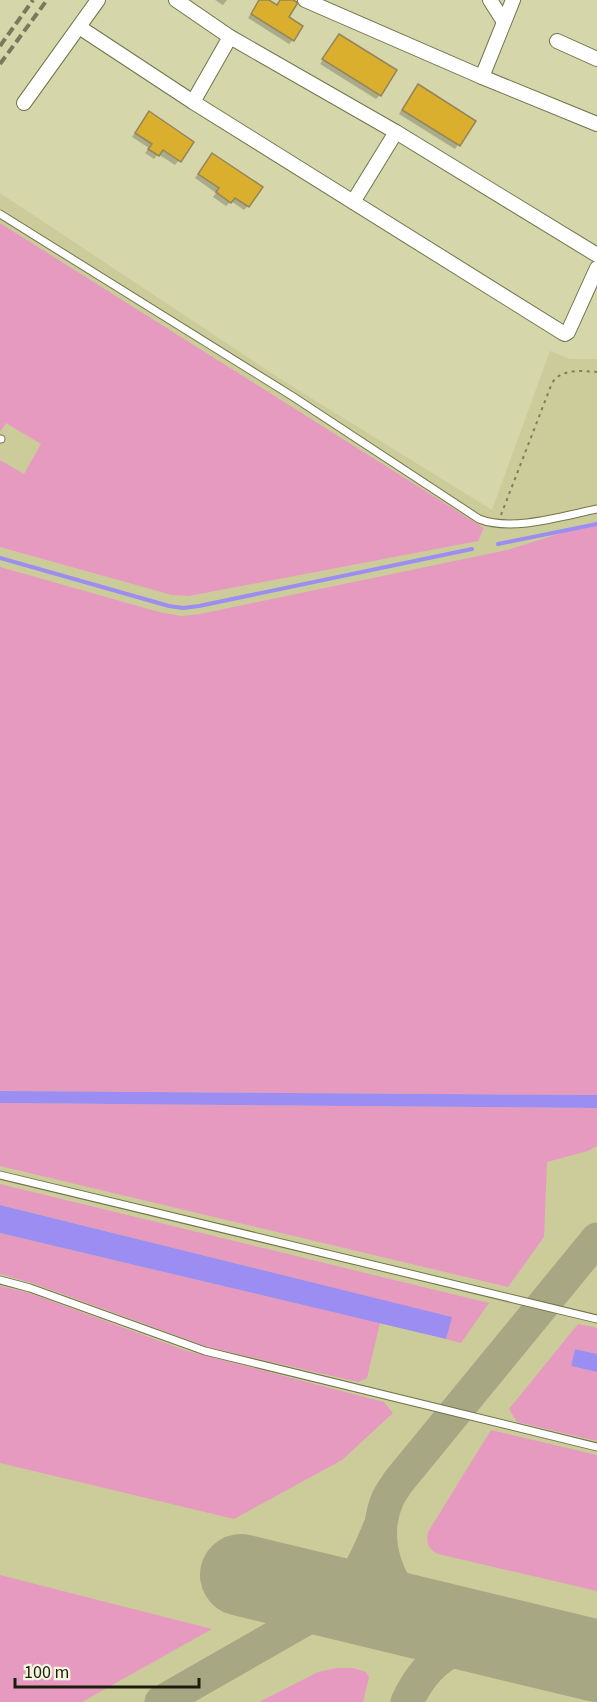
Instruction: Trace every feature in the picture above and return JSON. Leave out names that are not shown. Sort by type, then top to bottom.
[{"type":"street","points":[[24,103],[98,0]]},
{"type":"street","points":[[176,0],[230,37],[396,132],[597,255]]},
{"type":"street","points":[[305,0],[597,124]]},
{"type":"street","points":[[490,0],[504,22]]},
{"type":"street","points":[[482,77],[513,0]]},
{"type":"street","points":[[79,27],[193,102],[564,333],[568,332],[597,268]]},
{"type":"street","points":[[193,102],[230,37]]},
{"type":"street","points":[[557,41],[597,59]]},
{"type":"street","points":[[352,202],[396,132]]},
{"type":"lane","points":[[0,214],[292,396],[467,512],[486,522],[522,522],[597,509]]},
{"type":"lane","points":[[0,1175],[597,1319]]},
{"type":"lane","points":[[0,1280],[30,1288],[205,1351],[597,1447]]},
{"type":"path","points":[[498,523],[555,378],[575,371],[597,372]]},
{"type":"shaded area","points":[[0,193],[282,380],[492,510],[550,351],[570,359],[597,359],[597,1702],[0,1702]]},
{"type":"shaded area","points":[[0,223],[484,528],[478,541],[189,596],[172,595],[0,547],[0,460],[24,474],[41,444],[6,423],[0,432]]},
{"type":"shaded area","points":[[597,522],[597,1095],[0,1091],[0,567],[159,612],[181,616],[200,614],[507,550]]},
{"type":"shaded area","points":[[0,1091],[597,1095],[597,1108],[0,1103]]},
{"type":"shaded area","points":[[0,1103],[597,1108],[597,1146],[588,1151],[547,1162],[544,1237],[508,1287],[0,1166]]},
{"type":"shaded area","points":[[0,1184],[489,1303],[461,1343],[446,1339],[451,1317],[0,1205]]},
{"type":"shaded area","points":[[0,1205],[452,1317],[446,1339],[0,1233]]},
{"type":"shaded area","points":[[0,1233],[380,1323],[367,1378],[358,1382],[208,1347],[35,1284],[0,1274]]},
{"type":"shaded area","points":[[0,1286],[29,1293],[187,1351],[384,1402],[393,1413],[342,1460],[234,1519],[0,1463]]},
{"type":"shaded area","points":[[578,1324],[597,1328],[597,1354],[575,1349],[571,1366],[597,1372],[597,1441],[517,1422],[509,1409]]},
{"type":"shaded area","points":[[575,1349],[597,1354],[597,1372],[571,1366]]},
{"type":"shaded area","points":[[491,1430],[597,1455],[597,1591],[438,1554],[430,1548],[428,1532]]},
{"type":"shaded area","points":[[0,1575],[212,1629],[82,1702],[0,1702]]},
{"type":"shaded area","points":[[337,1668],[353,1668],[366,1672],[369,1677],[363,1702],[259,1702],[318,1672]]},
{"type":"building","points":[[259,0],[269,0],[277,5],[280,0],[297,2],[289,17],[303,26],[294,41],[251,14]]},
{"type":"building","points":[[339,34],[397,70],[381,96],[322,59]]},
{"type":"building","points":[[418,84],[476,121],[460,146],[402,110]]},
{"type":"building","points":[[149,111],[194,142],[181,162],[163,150],[159,156],[148,149],[152,144],[135,133]]},
{"type":"building","points":[[212,153],[263,187],[249,207],[235,198],[231,203],[216,192],[219,188],[198,174]]},
{"type":"waterway","points":[[498,544],[597,524]]},
{"type":"waterway","points":[[0,558],[183,608],[472,549]]},
{"type":"taxiway","points":[[469,1630],[425,1613],[400,1592],[391,1578],[385,1563],[381,1530],[388,1498],[398,1482],[597,1239]]},
{"type":"taxiway","points":[[318,1611],[336,1599],[352,1582],[380,1526]]},
{"type":"taxiway","points":[[161,1702],[308,1618],[338,1609],[369,1606]]},
{"type":"taxiway","points":[[407,1702],[426,1671],[451,1652],[481,1643],[517,1642]]},
{"type":"runway","points":[[241,1575],[597,1661]]},
{"type":"railway","points":[[0,46],[33,0]]},
{"type":"railway","points":[[0,64],[47,0]]}]
